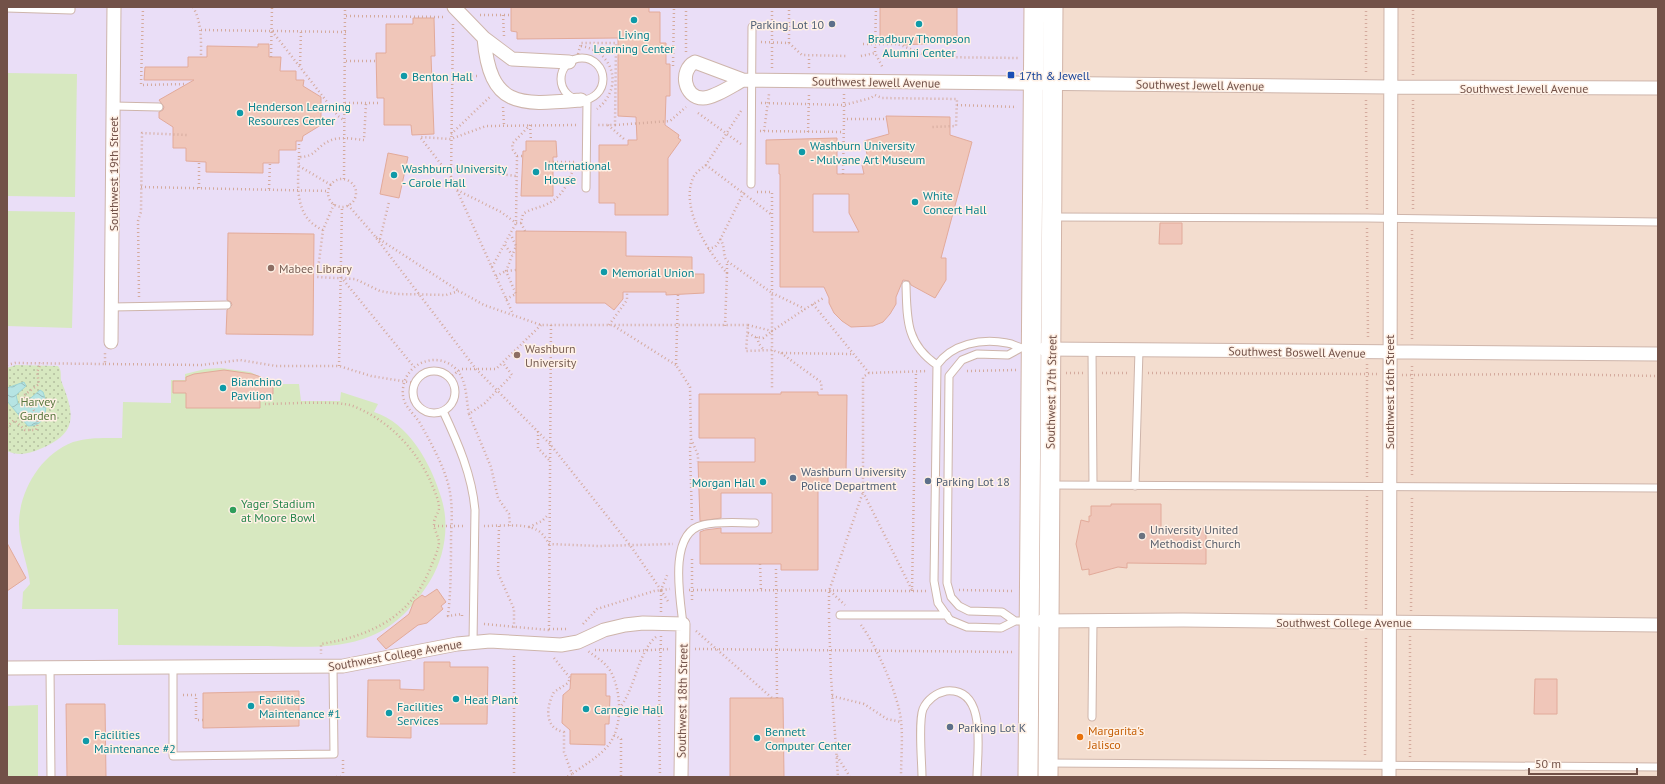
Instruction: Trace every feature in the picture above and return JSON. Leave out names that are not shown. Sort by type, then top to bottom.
[{"type":"main road","name":"Southwest 17th Street","points":[[1028,777],[1029,651],[1022,621],[1032,373],[1026,349],[1034,83],[1034,7]]},
{"type":"main road","name":"Southwest 17th Street","points":[[1048,770],[1053,7]]},
{"type":"street","name":"Southwest 19th Street","points":[[111,342],[114,7]]},
{"type":"street","points":[[454,7],[484,38],[512,58],[573,60]]},
{"type":"street","name":"Southwest 16th Street","points":[[1389,771],[1389,219],[1391,7]]},
{"type":"street","points":[[484,38],[485,52],[491,77],[498,89],[508,97],[519,101],[550,103],[584,100]]},
{"type":"street","name":"Southwest Jewell Avenue","points":[[747,80],[1390,87],[1658,88]]},
{"type":"street","name":"Southwest Boswell Avenue","points":[[1026,349],[1367,353],[1658,354]]},
{"type":"street","name":"Southwest College Avenue","points":[[1022,621],[1183,620],[1658,625]]},
{"type":"street","name":"Southwest College Avenue","points":[[7,668],[333,667],[473,642],[512,650],[561,645],[578,642],[604,630],[625,625],[683,621]]},
{"type":"street","name":"Southwest 18th Street","points":[[681,777],[683,621]]},
{"type":"lane","points":[[7,8],[71,10],[71,7]]},
{"type":"lane","points":[[748,186],[751,102],[747,80],[752,27]]},
{"type":"lane","points":[[586,58],[592,61],[601,70],[603,78],[602,87],[595,96],[584,100],[567,94],[562,87],[562,74],[573,60],[586,58]]},
{"type":"lane","points":[[584,100],[586,188]]},
{"type":"lane","points":[[114,106],[159,107]]},
{"type":"lane","points":[[1052,217],[1367,218],[1658,222]]},
{"type":"lane","points":[[906,285],[907,320],[912,337],[921,352],[936,368]]},
{"type":"lane","points":[[112,307],[227,305]]},
{"type":"lane","points":[[1022,621],[1001,628],[967,627],[950,620],[938,603],[934,582],[936,368],[943,357],[955,349],[972,342],[1008,343],[1026,349]]},
{"type":"lane","points":[[1022,621],[1002,612],[969,611],[959,606],[951,597],[947,583],[949,376],[951,371],[962,360],[977,354],[1008,355],[1026,349]]},
{"type":"lane","points":[[1092,350],[1093,486]]},
{"type":"lane","points":[[1135,486],[1139,350]]},
{"type":"lane","points":[[433,371],[442,372],[449,378],[454,386],[454,396],[450,405],[443,411],[431,413],[421,409],[417,405],[412,394],[414,383],[420,376],[433,371]]},
{"type":"lane","points":[[443,411],[469,474],[473,492],[475,526],[473,642]]},
{"type":"lane","points":[[1050,485],[1658,488]]},
{"type":"lane","points":[[683,621],[679,590],[680,554],[682,543],[687,532],[702,525],[755,523]]},
{"type":"lane","points":[[840,615],[947,615]]},
{"type":"lane","points":[[1092,717],[1093,621]]},
{"type":"lane","points":[[173,668],[173,756],[334,754],[333,667]]},
{"type":"lane","points":[[50,668],[51,777]]},
{"type":"lane","points":[[922,777],[922,710],[933,696],[949,691],[959,693],[967,697],[976,712],[976,777]]},
{"type":"lane","points":[[1048,770],[1364,765],[1389,771],[1410,765],[1658,767]]},
{"type":"path","points":[[143,7],[141,85],[187,84]]},
{"type":"path","points":[[193,7],[201,30],[201,57]]},
{"type":"path","points":[[271,57],[272,7]]},
{"type":"path","points":[[344,179],[346,61],[345,7]]},
{"type":"path","points":[[673,69],[674,7]]},
{"type":"path","points":[[686,7],[687,54]]},
{"type":"path","points":[[772,7],[772,70]]},
{"type":"path","points":[[789,7],[789,43]]},
{"type":"path","points":[[876,7],[875,53],[883,67],[881,74]]},
{"type":"path","points":[[1364,765],[1367,486],[1366,7]]},
{"type":"path","points":[[1410,765],[1413,7]]},
{"type":"path","points":[[480,15],[511,15]]},
{"type":"path","points":[[503,15],[504,38]]},
{"type":"path","points":[[346,16],[453,17],[451,177]]},
{"type":"path","points":[[201,30],[346,32]]},
{"type":"path","points":[[272,31],[300,65],[338,116],[345,121]]},
{"type":"path","points":[[300,65],[301,31]]},
{"type":"path","points":[[758,42],[789,43],[802,55],[846,56]]},
{"type":"path","points":[[573,60],[580,43],[616,43],[615,125]]},
{"type":"path","points":[[863,44],[898,44],[930,57],[1020,58]]},
{"type":"path","points":[[580,46],[596,50],[608,62],[613,76],[612,91],[594,113]]},
{"type":"path","points":[[861,56],[875,53]]},
{"type":"path","points":[[809,56],[809,71]]},
{"type":"path","points":[[346,61],[374,61]]},
{"type":"path","points":[[452,76],[491,77]]},
{"type":"path","points":[[764,131],[770,90]]},
{"type":"path","points":[[808,132],[809,90]]},
{"type":"path","points":[[843,174],[844,90]]},
{"type":"path","points":[[451,135],[493,94]]},
{"type":"path","points":[[751,102],[844,104],[871,98],[875,95],[882,98],[957,99],[956,126],[932,127]]},
{"type":"path","points":[[503,101],[504,125]]},
{"type":"path","points":[[345,103],[380,103]]},
{"type":"path","points":[[299,157],[311,155],[330,140],[345,138],[364,140],[366,103]]},
{"type":"path","points":[[957,105],[1020,107]]},
{"type":"path","points":[[594,119],[595,125],[670,121],[686,107]]},
{"type":"path","points":[[698,114],[746,148]]},
{"type":"path","points":[[844,119],[887,120]]},
{"type":"path","points":[[530,124],[531,141]]},
{"type":"path","points":[[492,267],[516,223],[517,156],[513,150],[512,144],[530,124]]},
{"type":"path","points":[[513,314],[451,177],[420,137],[451,139],[486,126],[530,124],[578,125],[577,132]]},
{"type":"path","points":[[608,125],[624,139]]},
{"type":"path","points":[[751,131],[844,132]]},
{"type":"path","points":[[139,306],[138,221],[141,212],[142,133],[187,135]]},
{"type":"path","points":[[726,133],[706,165],[693,178],[690,196],[694,218],[708,249],[727,273]]},
{"type":"path","points":[[300,141],[298,198],[303,213],[315,226],[323,230]]},
{"type":"path","points":[[517,156],[523,156]]},
{"type":"path","points":[[199,162],[199,188]]},
{"type":"path","points":[[520,223],[523,214],[533,208],[550,203],[563,190],[576,162],[545,162]]},
{"type":"path","points":[[269,189],[270,163]]},
{"type":"path","points":[[706,165],[772,215]]},
{"type":"path","points":[[298,166],[331,185]]},
{"type":"path","points":[[451,168],[516,176]]},
{"type":"path","points":[[344,179],[352,183],[356,190],[355,198],[348,205],[342,206],[334,204],[330,199],[328,191],[331,185],[336,180],[344,179]]},
{"type":"path","points":[[708,249],[715,247],[748,186]]},
{"type":"path","points":[[141,187],[328,191]]},
{"type":"path","points":[[456,189],[501,212],[516,223],[520,223]]},
{"type":"path","points":[[772,192],[772,390]]},
{"type":"path","points":[[380,240],[389,202]]},
{"type":"path","points":[[334,204],[323,230],[317,277],[341,277],[355,279],[380,291],[397,294],[446,295],[459,292]]},
{"type":"path","points":[[348,205],[373,235],[476,369],[550,444],[630,545],[683,621],[772,698]]},
{"type":"path","points":[[339,366],[342,206]]},
{"type":"path","points":[[520,223],[525,231]]},
{"type":"path","points":[[506,299],[516,294],[506,271],[516,246],[511,234]]},
{"type":"path","points":[[373,235],[459,292],[484,305],[541,325],[748,325],[772,331]]},
{"type":"path","points":[[720,239],[724,245],[724,256],[727,262],[725,326]]},
{"type":"path","points":[[504,245],[512,256]]},
{"type":"path","points":[[727,262],[772,293],[805,309]]},
{"type":"path","points":[[496,276],[506,271],[516,270]]},
{"type":"path","points":[[341,277],[414,367]]},
{"type":"path","points":[[608,325],[627,300],[627,292]]},
{"type":"path","points":[[676,365],[678,295]]},
{"type":"path","points":[[748,333],[763,338],[812,304],[825,297]]},
{"type":"path","points":[[812,304],[869,373]]},
{"type":"path","points":[[449,378],[457,370],[496,369],[541,325]]},
{"type":"path","points":[[612,325],[676,365],[690,386],[693,605]]},
{"type":"path","points":[[748,325],[746,351],[772,350],[781,353],[821,382],[822,392]]},
{"type":"path","points":[[757,337],[758,344],[764,350]]},
{"type":"path","points":[[105,364],[104,352],[111,342]]},
{"type":"path","points":[[781,353],[854,354]]},
{"type":"path","points":[[7,365],[15,363],[202,365],[251,360],[276,366],[339,366],[371,376],[404,380],[414,383]]},
{"type":"path","points":[[510,526],[509,514],[498,498],[491,467],[469,414],[464,383],[457,370],[450,364],[435,360],[427,361],[414,367],[404,380],[403,393],[406,406],[421,424],[442,466],[448,481],[452,505],[451,584],[448,616],[462,614],[462,624],[549,629]]},
{"type":"path","points":[[7,427],[14,420],[25,430],[36,430],[38,425],[36,414],[24,396],[39,384],[37,372],[41,363]]},
{"type":"path","points":[[469,414],[485,402],[512,375],[503,363]]},
{"type":"path","points":[[838,777],[830,650],[830,591],[863,492],[863,377],[869,373],[916,372],[936,368]]},
{"type":"path","points":[[951,371],[1014,370],[1032,373]]},
{"type":"path","points":[[863,492],[912,591],[916,372]]},
{"type":"path","points":[[1051,373],[1389,375],[1545,374],[1658,376]]},
{"type":"path","points":[[265,404],[351,406],[380,420],[408,445],[426,473],[439,508],[434,519],[434,526],[439,545],[427,577],[408,603],[384,625],[370,632],[342,641],[321,644],[321,647]]},
{"type":"path","points":[[538,431],[538,448],[550,461]]},
{"type":"path","points":[[691,439],[698,455],[698,462]]},
{"type":"path","points":[[528,528],[542,521],[548,515]]},
{"type":"path","points":[[434,526],[510,526],[537,529],[544,535],[549,544],[674,544],[674,551]]},
{"type":"path","points":[[498,526],[498,572],[512,605],[514,627],[512,650],[514,777]]},
{"type":"path","points":[[760,564],[761,591]]},
{"type":"path","points":[[776,569],[777,698]]},
{"type":"path","points":[[661,613],[661,590],[669,571]]},
{"type":"path","points":[[830,591],[842,600],[866,631],[899,709],[901,722],[901,777]]},
{"type":"path","points":[[697,629],[698,634]]},
{"type":"path","points":[[618,710],[630,694],[646,650],[652,640],[661,633],[659,710],[660,777]]},
{"type":"path","points":[[582,652],[598,649],[661,650],[682,648],[875,651],[1029,651]]},
{"type":"path","points":[[512,650],[520,654]]},
{"type":"path","points":[[567,777],[571,776],[603,751],[614,735],[618,710],[617,692],[611,671],[588,651]]},
{"type":"path","points":[[557,654],[551,654],[568,674],[569,680],[568,683],[554,692],[549,703],[548,716],[554,728],[564,732],[564,752],[571,776]]},
{"type":"path","points":[[173,695],[196,695],[196,720],[203,720]]},
{"type":"path","points":[[832,696],[864,704],[887,719],[901,722]]},
{"type":"path","points":[[618,710],[659,710]]},
{"type":"path","points":[[614,735],[621,740],[621,777]]},
{"type":"path","points":[[336,777],[343,777],[343,755]]},
{"type":"path","points":[[837,756],[850,777]]},
{"type":"shaded area","name":"Washburn University","points":[[7,7],[1029,7],[1024,777],[7,777]]},
{"type":"shaded area","points":[[1037,7],[1658,7],[1658,777],[1049,777]]},
{"type":"green space","points":[[7,73],[77,74],[75,197],[7,196]]},
{"type":"green space","points":[[7,211],[75,212],[72,328],[7,326]]},
{"type":"green space","name":"Harvey Garden","points":[[16,365],[58,366],[61,381],[70,406],[71,415],[70,424],[61,437],[40,449],[24,454],[15,454],[7,451],[7,368]]},
{"type":"green space","name":"Yager Stadium at Moore Bowl","points":[[221,368],[250,372],[276,384],[299,384],[301,401],[340,401],[341,392],[378,404],[374,412],[387,417],[398,425],[417,446],[437,484],[444,507],[445,529],[442,551],[435,572],[412,606],[389,626],[371,636],[344,644],[315,647],[118,645],[118,609],[22,609],[23,592],[30,584],[19,532],[20,511],[28,487],[34,475],[42,465],[51,455],[73,442],[103,438],[122,438],[123,402],[171,403],[171,380],[185,380],[185,374],[205,369]]},
{"type":"green space","points":[[38,705],[38,777],[7,777],[7,706]]},
{"type":"water","points":[[24,382],[26,386],[16,395],[18,404],[24,404],[40,390],[43,392],[45,397],[45,414],[43,419],[35,425],[28,426],[7,401],[7,388]]},
{"type":"building","points":[[511,7],[649,7],[649,12],[660,12],[660,43],[666,43],[666,64],[670,64],[670,96],[666,96],[665,125],[679,135],[678,138],[681,140],[668,158],[668,215],[615,215],[615,203],[599,203],[599,145],[628,145],[628,140],[637,140],[636,117],[618,116],[618,38],[517,39],[517,32],[511,31]]},
{"type":"building","name":"Bradbury Thompson Alumni Center","points":[[880,7],[957,7],[957,42],[904,45],[904,42],[880,42]]},
{"type":"building","name":"Benton Hall","points":[[413,18],[434,18],[435,56],[431,56],[434,134],[412,135],[411,125],[384,125],[384,98],[377,98],[376,53],[386,53],[386,24],[413,24]]},
{"type":"building","name":"Henderson Learning Resources Center","points":[[258,44],[269,44],[269,57],[281,57],[280,71],[296,71],[296,80],[304,80],[303,86],[321,97],[321,125],[303,136],[302,141],[296,141],[296,150],[279,150],[279,163],[263,163],[263,173],[206,172],[206,162],[186,161],[186,148],[173,148],[173,127],[159,118],[159,112],[163,110],[164,107],[159,100],[194,80],[144,80],[145,67],[188,67],[188,57],[207,57],[207,46],[258,47]]},
{"type":"building","points":[[886,116],[950,117],[950,135],[972,142],[941,258],[946,258],[946,280],[935,298],[911,285],[909,281],[903,280],[896,297],[896,304],[883,322],[873,326],[851,327],[834,313],[824,287],[780,287],[780,174],[779,164],[766,164],[766,140],[837,138],[837,174],[864,174],[862,165],[869,163],[864,141],[889,134]],"holes":[[[813,194],[849,194],[849,213],[859,232],[813,232]]]},
{"type":"building","name":"International House","points":[[526,141],[556,141],[557,157],[553,157],[553,196],[521,196],[523,151],[526,151]]},
{"type":"building","name":"Washburn University - Carole Hall","points":[[388,153],[408,157],[399,198],[380,194]]},
{"type":"building","points":[[1160,223],[1182,223],[1182,244],[1159,244]]},
{"type":"building","name":"Memorial Union","points":[[516,231],[626,232],[626,256],[692,257],[692,274],[704,274],[704,293],[666,295],[666,292],[623,292],[623,299],[614,310],[605,303],[516,303]]},
{"type":"building","name":"Mabee Library","points":[[228,233],[314,234],[313,335],[226,334],[227,310],[232,305],[231,302],[227,300]]},
{"type":"building","name":"Bianchino Pavilion","points":[[224,370],[252,374],[261,377],[261,382],[273,382],[273,394],[260,393],[260,408],[186,408],[186,393],[173,393],[173,381],[186,381],[186,377],[194,374]]},
{"type":"building","name":"Morgan Hall","points":[[781,392],[818,392],[818,395],[847,395],[846,474],[828,474],[828,490],[818,490],[818,570],[781,570],[781,564],[700,564],[700,532],[721,528],[721,533],[772,533],[772,493],[721,493],[721,518],[700,521],[698,462],[755,462],[755,438],[699,438],[699,394],[781,394]]},
{"type":"building","name":"University United Methodist Church","points":[[1111,504],[1161,504],[1161,528],[1206,528],[1206,564],[1127,563],[1127,568],[1118,567],[1089,575],[1089,569],[1082,570],[1076,544],[1081,520],[1089,522],[1089,516],[1091,516],[1091,506],[1111,506]]},
{"type":"building","points":[[7,543],[26,578],[7,591]]},
{"type":"building","points":[[437,589],[446,602],[441,606],[443,609],[427,623],[418,625],[386,649],[377,639],[409,614],[414,601],[422,595],[425,597]]},
{"type":"building","points":[[424,662],[450,662],[450,667],[488,667],[487,724],[411,724],[411,738],[367,737],[368,680],[400,680],[400,689],[424,690]]},
{"type":"building","name":"Carnegie Hall","points":[[571,674],[606,674],[606,696],[610,696],[609,724],[605,724],[605,745],[570,744],[570,730],[562,723],[563,695],[570,689]]},
{"type":"building","points":[[1535,679],[1557,679],[1557,714],[1534,714]]},
{"type":"building","name":"Facilities Maintenance #1","points":[[299,691],[299,726],[203,728],[203,693]]},
{"type":"building","name":"Bennett Computer Center","points":[[730,698],[783,698],[784,777],[730,777]]},
{"type":"building","name":"Facilities Maintenance #2","points":[[66,704],[105,704],[106,777],[67,777]]},
{"type":"place","name":"Living Learning Center","points":[[634,20]]},
{"type":"place","name":"Parking Lot 10","points":[[832,24]]},
{"type":"place","name":"Bradbury Thompson Alumni Center","points":[[919,24]]},
{"type":"place","name":"17th & Jewell","points":[[1011,75]]},
{"type":"place","name":"Benton Hall","points":[[404,76]]},
{"type":"place","name":"Henderson Learning Resources Center","points":[[240,113]]},
{"type":"place","name":"Washburn University - Mulvane Art Museum","points":[[802,152]]},
{"type":"place","name":"International House","points":[[536,172]]},
{"type":"place","name":"Washburn University - Carole Hall","points":[[394,175]]},
{"type":"place","name":"White Concert Hall","points":[[915,202]]},
{"type":"place","name":"Mabee Library","points":[[271,268]]},
{"type":"place","name":"Memorial Union","points":[[604,272]]},
{"type":"place","name":"Washburn University","points":[[517,355]]},
{"type":"place","name":"Bianchino Pavilion","points":[[223,388]]},
{"type":"place","name":"Washburn University Police Department","points":[[793,478]]},
{"type":"place","name":"Parking Lot 18","points":[[928,481]]},
{"type":"place","name":"Morgan Hall","points":[[763,482]]},
{"type":"place","name":"Yager Stadium at Moore Bowl","points":[[233,510]]},
{"type":"place","name":"University United Methodist Church","points":[[1142,536]]},
{"type":"place","name":"Heat Plant","points":[[456,699]]},
{"type":"place","name":"Facilities Maintenance #1","points":[[251,706]]},
{"type":"place","name":"Carnegie Hall","points":[[586,709]]},
{"type":"place","name":"Facilities Services","points":[[389,713]]},
{"type":"place","name":"Parking Lot K","points":[[950,727]]},
{"type":"place","name":"Margarita's Jalisco","points":[[1080,737]]},
{"type":"place","name":"Bennett Computer Center","points":[[757,738]]},
{"type":"place","name":"Facilities Maintenance #2","points":[[86,741]]}]
